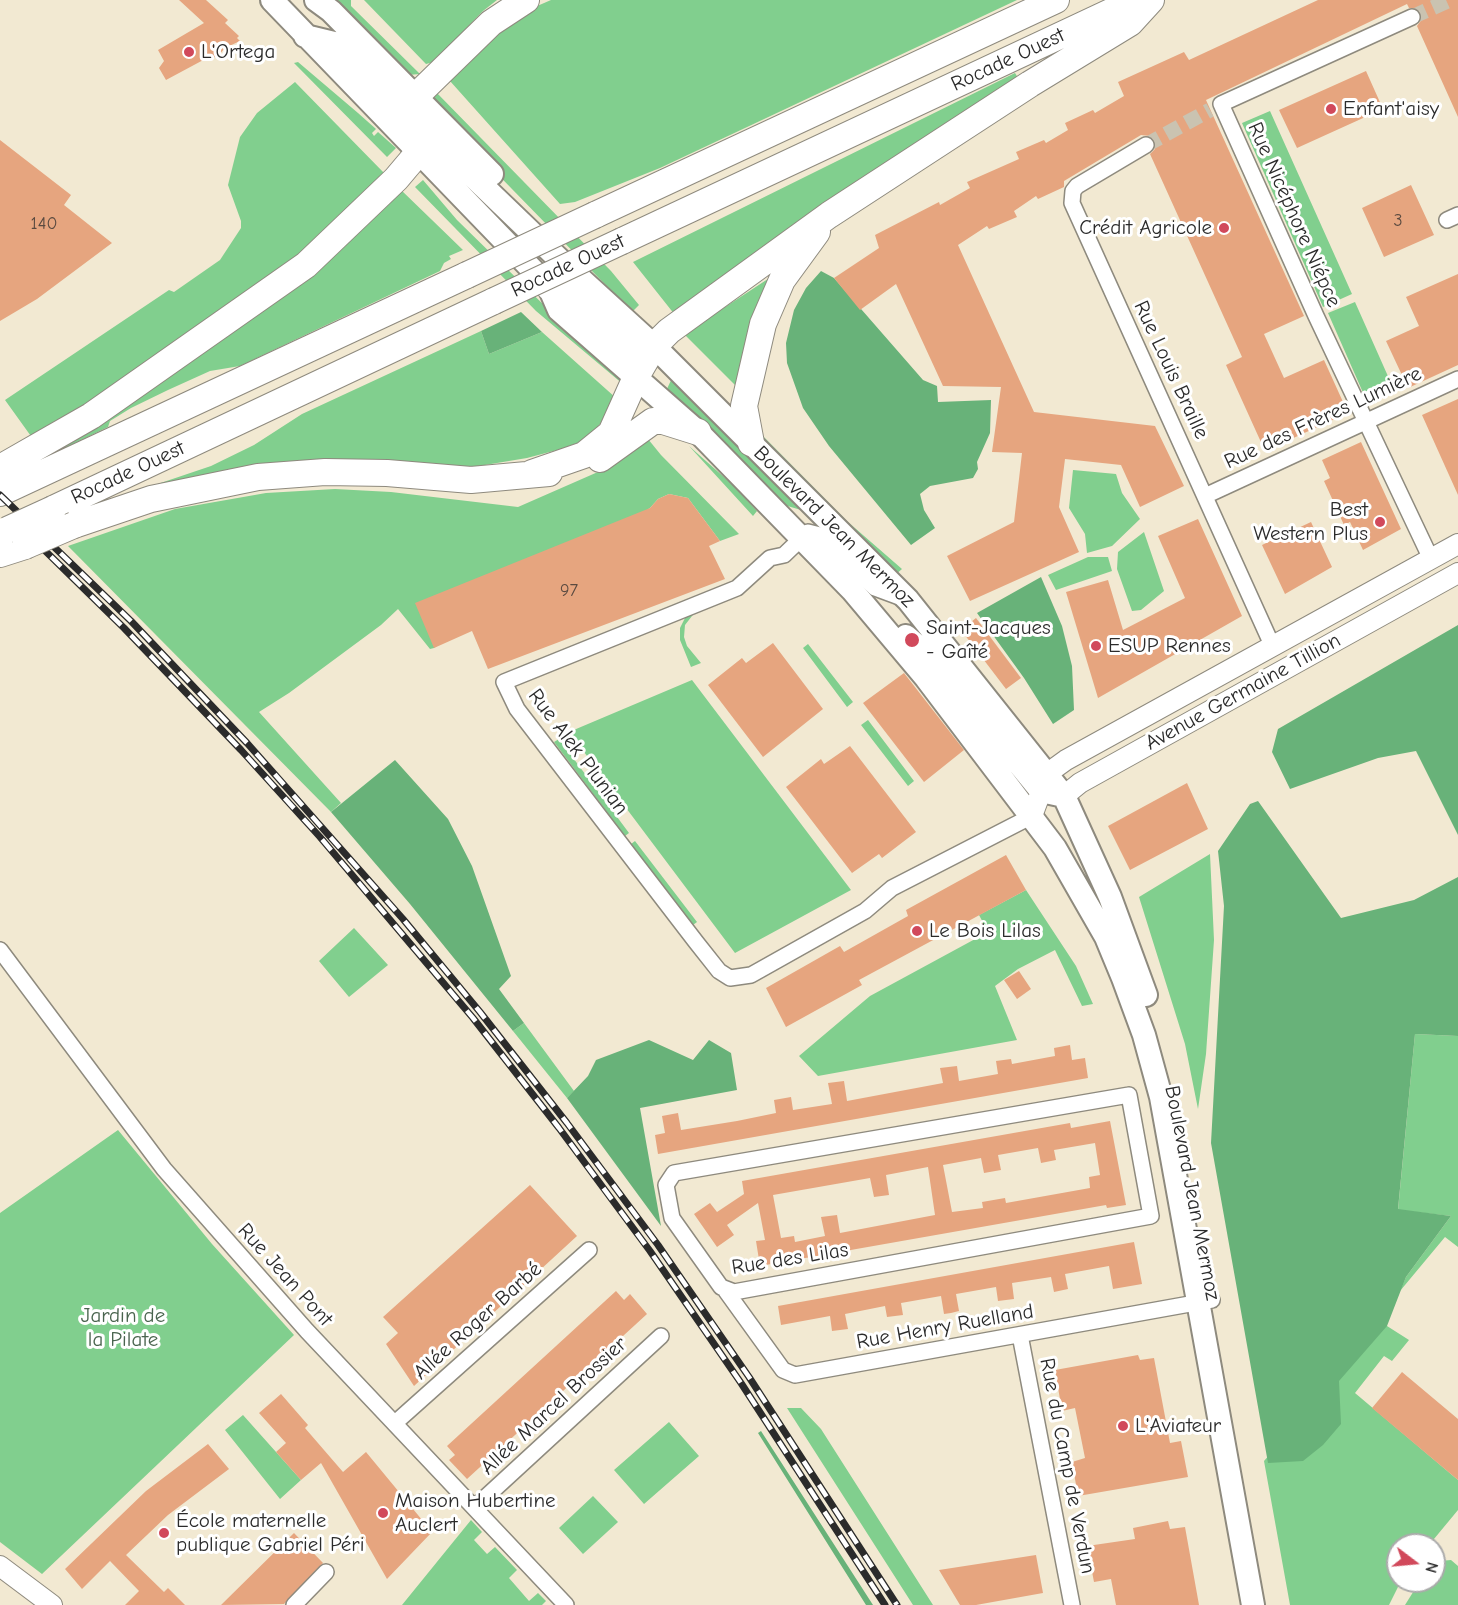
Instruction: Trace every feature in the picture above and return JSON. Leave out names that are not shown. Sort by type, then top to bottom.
[{"type":"highway","points":[[6,477],[306,265],[396,179],[426,146],[410,133],[412,105],[491,23],[526,0]]},
{"type":"highway","name":"Rocade Ouest","points":[[6,477],[467,275],[1056,0]]},
{"type":"highway","name":"Rocade Ouest","points":[[8,541],[53,509],[1136,0]]},
{"type":"highway","points":[[532,473],[584,455],[611,433],[637,375],[654,346],[669,331],[829,215],[1030,84],[1130,23],[1151,0]]},
{"type":"highway","points":[[751,443],[744,406],[763,324],[782,280],[829,215]]},
{"type":"highway","points":[[549,287],[572,295],[634,348],[648,349],[654,346]]},
{"type":"highway","points":[[8,541],[74,525],[115,509],[161,496],[258,477],[325,472],[387,473],[471,480],[532,473],[562,473],[586,467],[653,421],[663,421],[698,432]]},
{"type":"main road","points":[[272,0],[305,36],[426,146],[586,282]]},
{"type":"main road","points":[[316,0],[330,11],[412,105]]},
{"type":"main road","points":[[305,36],[342,45],[412,105],[502,184],[586,282]]},
{"type":"main road","name":"Boulevard Jean Mermoz","points":[[426,146],[549,287],[559,310],[637,375],[698,432],[852,590],[935,661],[1045,782]]},
{"type":"main road","name":"Boulevard Jean Mermoz","points":[[586,282],[654,346],[908,600],[1045,782]]},
{"type":"main road","name":"Boulevard Jean Mermoz","points":[[852,590],[926,678],[1032,816],[1055,848],[1106,937],[1144,1035],[1161,1096],[1268,1605]]},
{"type":"main road","points":[[1045,782],[1064,796]]},
{"type":"main road","name":"Boulevard Jean Mermoz","points":[[1064,796],[1110,897],[1163,1053],[1182,1129],[1205,1301],[1253,1605]]},
{"type":"main road","name":"Avenue Germaine Tillion","points":[[1032,816],[1064,796]]},
{"type":"street","name":"Rue Nicéphore Niépce","points":[[1412,17],[1216,107],[1431,559]]},
{"type":"street","name":"Rue Louis Braille","points":[[1146,145],[1077,186],[1073,191],[1072,203],[1272,645]]},
{"type":"street","name":"Rue des Frères Lumière","points":[[1205,496],[1458,379]]},
{"type":"street","points":[[800,538],[808,531],[820,535],[875,588],[908,600]]},
{"type":"street","name":"Rue Alek Plunian","points":[[800,538],[784,555],[770,558],[737,588],[504,682],[517,709],[696,942],[726,976],[737,979],[751,975],[873,906],[892,888],[1032,816]]},
{"type":"street","name":"Avenue Germaine Tillion","points":[[1045,782],[1066,760],[1458,544]]},
{"type":"street","name":"Avenue Germaine Tillion","points":[[1064,796],[1080,783],[1458,573]]},
{"type":"street","points":[[1032,816],[1045,782]]},
{"type":"street","name":"Rue Jean Pont","points":[[0,950],[164,1169],[300,1323],[566,1605]]},
{"type":"street","name":"Rue des Lilas","points":[[1128,1095],[1151,1216],[741,1291],[726,1291],[672,1218],[666,1185],[674,1173],[1128,1095]]},
{"type":"street","name":"Allée Roger Barbé","points":[[395,1423],[588,1250]]},
{"type":"street","name":"Rue Henry Ruelland","points":[[726,1291],[776,1361],[789,1374],[804,1374],[1205,1301]]},
{"type":"street","name":"Rue du Camp de Verdun","points":[[1020,1335],[1072,1605]]},
{"type":"street","name":"Allée Marcel Brossier","points":[[475,1507],[661,1336]]},
{"type":"street","points":[[0,1566],[52,1605]]},
{"type":"street","points":[[294,1605],[326,1572]]},
{"type":"green space","points":[[326,0],[351,0],[351,6],[420,74],[408,75]]},
{"type":"green space","points":[[364,0],[497,0],[483,11],[434,62],[426,64]]},
{"type":"green space","points":[[551,0],[1017,0],[660,168],[575,202],[560,204],[450,81],[505,20]]},
{"type":"green space","points":[[298,62],[376,129],[372,133],[374,136],[378,132],[396,148],[387,157],[294,63]]},
{"type":"green space","points":[[1015,73],[1020,81],[675,315],[633,262]]},
{"type":"green space","points":[[295,82],[385,174],[314,245],[100,398],[33,439],[5,400],[169,290],[174,292],[220,260],[241,228],[241,221],[228,185],[240,137],[257,113]]},
{"type":"green space","points":[[436,92],[611,271],[639,305],[632,312],[432,107],[430,98]]},
{"type":"green space","points":[[1270,111],[1352,294],[1323,307],[1242,123]]},
{"type":"green space","points":[[423,180],[457,220],[549,310],[625,376],[624,385],[536,311],[415,187]]},
{"type":"green space","points":[[400,189],[463,250],[449,256],[451,259],[444,263],[440,271],[240,366],[210,371],[168,390],[131,408],[110,421],[108,427],[16,472]]},
{"type":"green space","points":[[821,271],[834,278],[923,380],[937,386],[938,402],[991,400],[990,433],[977,462],[978,469],[973,478],[930,486],[920,494],[924,510],[935,528],[911,545],[829,446],[803,408],[787,363],[786,343],[794,310],[806,288]]},
{"type":"green space","points":[[777,273],[739,389],[684,334]]},
{"type":"green space","points":[[1355,302],[1395,392],[1368,404],[1328,313]]},
{"type":"green space","points":[[521,312],[542,332],[489,354],[481,331]]},
{"type":"green space","points":[[481,331],[489,354],[542,332],[616,398],[608,414],[588,439],[527,458],[467,468],[125,495],[211,466],[254,445],[302,414]]},
{"type":"green space","points":[[673,376],[824,528],[822,531],[801,510],[784,505],[666,391]]},
{"type":"green space","points":[[753,426],[848,522],[902,569],[894,576],[763,445]]},
{"type":"green space","points":[[648,439],[739,534],[720,541],[688,498],[669,494],[658,499],[650,508],[434,648],[430,649],[398,609],[381,625],[289,693],[259,712],[341,803],[331,812],[68,546],[175,509],[266,493],[335,489],[391,492],[518,507],[607,468]]},
{"type":"green space","points":[[689,446],[733,485],[757,511],[753,516]]},
{"type":"green space","points":[[1073,470],[1116,474],[1122,493],[1140,519],[1112,546],[1087,553],[1085,534],[1069,508]]},
{"type":"green space","points":[[1144,532],[1164,591],[1141,610],[1132,611],[1117,569],[1118,552]]},
{"type":"green space","points":[[1088,557],[1108,557],[1112,571],[1056,590],[1048,575]]},
{"type":"green space","points":[[1041,577],[1062,626],[1072,666],[1074,710],[1053,724],[1024,678],[977,613]]},
{"type":"green space","points":[[699,607],[685,625],[684,637],[687,646],[701,663],[691,667],[680,640],[680,628],[688,612]]},
{"type":"green space","points":[[1458,625],[1458,835],[1416,751],[1378,758],[1290,789],[1272,752],[1278,729]]},
{"type":"green space","points":[[808,644],[853,702],[847,707],[803,648]]},
{"type":"green space","points":[[692,680],[851,890],[735,953],[569,732]]},
{"type":"green space","points":[[868,720],[914,781],[908,786],[861,725]]},
{"type":"green space","points":[[559,739],[629,833],[625,836],[554,742]]},
{"type":"green space","points":[[395,760],[448,819],[472,866],[511,976],[499,989],[524,1023],[513,1031],[410,904],[331,812]]},
{"type":"green space","points":[[1258,801],[1341,918],[1414,900],[1458,877],[1458,1036],[1415,1034],[1398,1209],[1451,1216],[1406,1277],[1387,1326],[1339,1381],[1341,1424],[1323,1445],[1303,1461],[1268,1463],[1211,1143],[1224,906],[1218,851],[1250,804]]},
{"type":"green space","points":[[635,841],[697,922],[693,925],[631,844]]},
{"type":"green space","points":[[1210,854],[1214,940],[1206,1054],[1198,1109],[1185,1044],[1139,897]]},
{"type":"green space","points":[[1026,890],[1076,966],[1093,1004],[1082,1006],[1055,950],[1018,969],[995,986],[1017,1040],[818,1076],[799,1056],[870,996],[988,932],[979,915]]},
{"type":"green space","points":[[354,928],[388,965],[349,997],[319,961]]},
{"type":"green space","points":[[524,1023],[574,1091],[567,1098],[513,1031]]},
{"type":"green space","points":[[1415,1034],[1458,1036],[1458,1247],[1445,1237],[1400,1291],[1406,1277],[1451,1216],[1398,1210]]},
{"type":"green space","points":[[649,1040],[693,1060],[709,1040],[731,1053],[737,1090],[640,1108],[661,1226],[567,1098],[588,1076],[596,1060]]},
{"type":"green space","name":"Jardin de la Pilate","points":[[118,1130],[212,1244],[294,1335],[42,1574],[0,1542],[0,1213]]},
{"type":"green space","points":[[1387,1306],[1387,1326],[1409,1340],[1392,1361],[1384,1356],[1355,1393],[1458,1480],[1458,1510],[1439,1533],[1386,1533],[1386,1593],[1395,1593],[1389,1605],[1290,1605],[1264,1461],[1353,1359]]},
{"type":"green space","points":[[787,1408],[801,1408],[821,1429],[933,1605],[913,1605]]},
{"type":"green space","points":[[243,1415],[301,1480],[280,1499],[225,1430]]},
{"type":"green space","points":[[669,1422],[699,1456],[644,1504],[614,1470]]},
{"type":"green space","points":[[761,1431],[873,1605],[866,1605],[758,1433]]},
{"type":"green space","points":[[593,1496],[618,1522],[583,1554],[559,1528]]},
{"type":"green space","points":[[471,1520],[482,1532],[474,1540],[487,1554],[495,1547],[517,1570],[509,1578],[529,1601],[538,1593],[546,1601],[542,1605],[402,1605]]},
{"type":"green space","points":[[1446,1560],[1451,1560],[1458,1566],[1458,1605],[1405,1605],[1412,1593],[1446,1593]]},
{"type":"building","points":[[179,0],[206,0],[228,20],[225,23],[239,36],[237,38],[240,41],[225,48],[217,57],[207,58],[166,80],[159,68],[164,61],[158,50],[204,23]]},
{"type":"building","points":[[1318,0],[1458,0],[1458,117],[1417,26],[1422,19],[1421,14],[1417,9],[1409,8],[1407,4],[1206,100],[1304,316],[1264,334],[1284,378],[1324,360],[1348,413],[1265,451],[1226,365],[1242,357],[1150,154],[1155,149],[1155,141],[1150,136],[1141,135],[1064,181],[1064,187],[1038,199],[1036,196],[1014,211],[1017,217],[989,229],[987,226],[958,245],[1034,412],[1155,426],[1184,486],[1140,507],[1121,465],[1065,459],[1059,507],[1079,552],[970,601],[947,556],[1014,522],[1022,453],[992,452],[1001,387],[943,386],[896,284],[860,310],[834,278],[879,248],[875,235],[939,202],[940,205],[970,188],[967,182],[1019,159],[1016,152],[1044,140],[1046,143],[1068,130],[1065,123],[1093,110],[1095,113],[1124,96],[1118,82],[1184,52],[1189,60]]},
{"type":"building","name":"Enfant'aisy","points":[[1366,71],[1383,109],[1297,148],[1279,110]]},
{"type":"building","points":[[0,140],[71,195],[64,205],[112,243],[37,299],[0,321]]},
{"type":"building","points":[[1411,185],[1434,235],[1384,257],[1362,208]]},
{"type":"building","points":[[1458,274],[1458,365],[1408,388],[1386,341],[1419,326],[1406,297]]},
{"type":"building","points":[[1458,399],[1458,495],[1422,415]]},
{"type":"building","points":[[1361,442],[1401,529],[1363,550],[1350,522],[1344,525],[1324,481],[1330,478],[1322,460]]},
{"type":"building","points":[[669,494],[688,498],[720,541],[709,546],[725,579],[488,669],[472,631],[434,648],[415,603],[650,508],[658,499]]},
{"type":"building","points":[[1198,519],[1242,616],[1098,698],[1066,592],[1108,580],[1123,630],[1185,598],[1158,536]]},
{"type":"building","points":[[1311,522],[1332,567],[1285,594],[1262,545]]},
{"type":"building","points":[[976,618],[1021,678],[1006,689],[961,630]]},
{"type":"building","points":[[773,643],[823,709],[763,757],[708,685],[742,658],[746,663]]},
{"type":"building","points":[[904,673],[964,750],[924,782],[863,703]]},
{"type":"building","points":[[850,746],[916,832],[882,858],[879,854],[852,873],[786,787],[821,759],[824,764]]},
{"type":"building","points":[[1187,783],[1208,829],[1130,870],[1108,826]]},
{"type":"building","name":"Le Bois Lilas","points":[[1006,855],[1026,890],[859,980],[862,985],[786,1027],[766,988],[840,946],[844,952],[908,916],[906,910]]},
{"type":"building","points":[[1019,971],[1031,989],[1017,999],[1004,980]]},
{"type":"building","points":[[1070,1045],[1072,1060],[1085,1058],[1088,1078],[658,1154],[655,1135],[665,1133],[662,1116],[678,1113],[681,1130],[737,1121],[776,1113],[774,1100],[791,1097],[793,1110],[832,1104],[828,1083],[844,1081],[847,1101],[943,1083],[940,1068],[957,1066],[959,1081],[998,1074],[996,1061],[1011,1059],[1012,1064],[1055,1056],[1054,1048]]},
{"type":"building","points":[[1110,1121],[1126,1205],[1107,1208],[1106,1205],[760,1266],[756,1241],[765,1240],[758,1203],[727,1225],[734,1235],[717,1247],[694,1214],[710,1203],[717,1212],[744,1194],[742,1181],[1070,1123],[1071,1128]],"holes":[[[1095,1143],[1100,1175],[1089,1177],[1090,1188],[1006,1203],[1005,1198],[982,1202],[983,1208],[952,1212],[943,1165],[981,1158],[984,1173],[1001,1170],[998,1155],[1038,1148],[1041,1163],[1056,1160],[1054,1150]],[[928,1167],[935,1215],[840,1233],[837,1215],[821,1217],[825,1236],[795,1242],[794,1236],[781,1238],[773,1195],[870,1178],[874,1197],[889,1195],[886,1175]]]},
{"type":"building","points":[[530,1185],[577,1236],[414,1386],[386,1344],[398,1333],[383,1317]]},
{"type":"building","points":[[1134,1242],[1142,1284],[1113,1289],[1109,1266],[1065,1274],[1068,1289],[1054,1292],[1051,1277],[1012,1283],[1014,1299],[998,1301],[996,1287],[956,1294],[959,1311],[951,1313],[944,1314],[941,1296],[901,1303],[903,1315],[887,1317],[885,1306],[845,1314],[848,1329],[832,1331],[830,1316],[781,1325],[778,1306]]},
{"type":"building","points":[[616,1291],[624,1300],[630,1294],[647,1314],[467,1479],[449,1460],[455,1455],[447,1446]]},
{"type":"building","name":"L'Aviateur","points":[[1138,1355],[1140,1360],[1154,1358],[1170,1443],[1181,1441],[1188,1477],[1078,1496],[1072,1462],[1085,1458],[1075,1408],[1062,1411],[1055,1370]]},
{"type":"building","points":[[1402,1372],[1458,1419],[1458,1480],[1372,1408]]},
{"type":"building","name":"Maison Hubertine Auclert","points":[[281,1394],[308,1425],[305,1428],[343,1472],[366,1452],[432,1532],[387,1579],[321,1463],[301,1480],[276,1452],[286,1443],[259,1413]]},
{"type":"building","points":[[208,1444],[229,1469],[168,1515],[126,1555],[164,1592],[168,1588],[185,1605],[125,1605],[139,1591],[110,1561],[82,1589],[65,1569],[146,1491]]},
{"type":"building","points":[[1168,1521],[1170,1529],[1185,1527],[1199,1605],[1116,1605],[1111,1579],[1094,1582],[1087,1546],[1135,1539],[1133,1528]]},
{"type":"building","points":[[294,1533],[323,1563],[284,1604],[221,1605]]},
{"type":"building","points":[[1036,1555],[1043,1593],[976,1605],[960,1605],[939,1570]]},
{"type":"tunnel","points":[[1412,17],[1450,0]]},
{"type":"tunnel","points":[[1146,145],[1210,110]]},
{"type":"railway","points":[[0,495],[131,621],[247,743],[403,919],[480,1012],[658,1245],[749,1377],[897,1605]]},
{"type":"railway","points":[[31,537],[124,628],[241,750],[320,837],[473,1018],[559,1128],[650,1251],[741,1383],[885,1605]]},
{"type":"place","name":"L'Ortega","points":[[189,52]]},
{"type":"place","name":"Enfant'aisy","points":[[1331,109]]},
{"type":"place","name":"Crédit Agricole","points":[[1224,228]]},
{"type":"place","name":"Best Western Plus","points":[[1380,522]]},
{"type":"place","name":"Saint-Jacques - Gaîté","points":[[912,640]]},
{"type":"place","name":"ESUP Rennes","points":[[1096,646]]},
{"type":"place","name":"Le Bois Lilas","points":[[917,931]]},
{"type":"place","name":"L'Aviateur","points":[[1123,1426]]},
{"type":"place","name":"Maison Hubertine Auclert","points":[[383,1513]]},
{"type":"place","name":"École maternelle publique Gabriel Péri","points":[[164,1533]]}]
